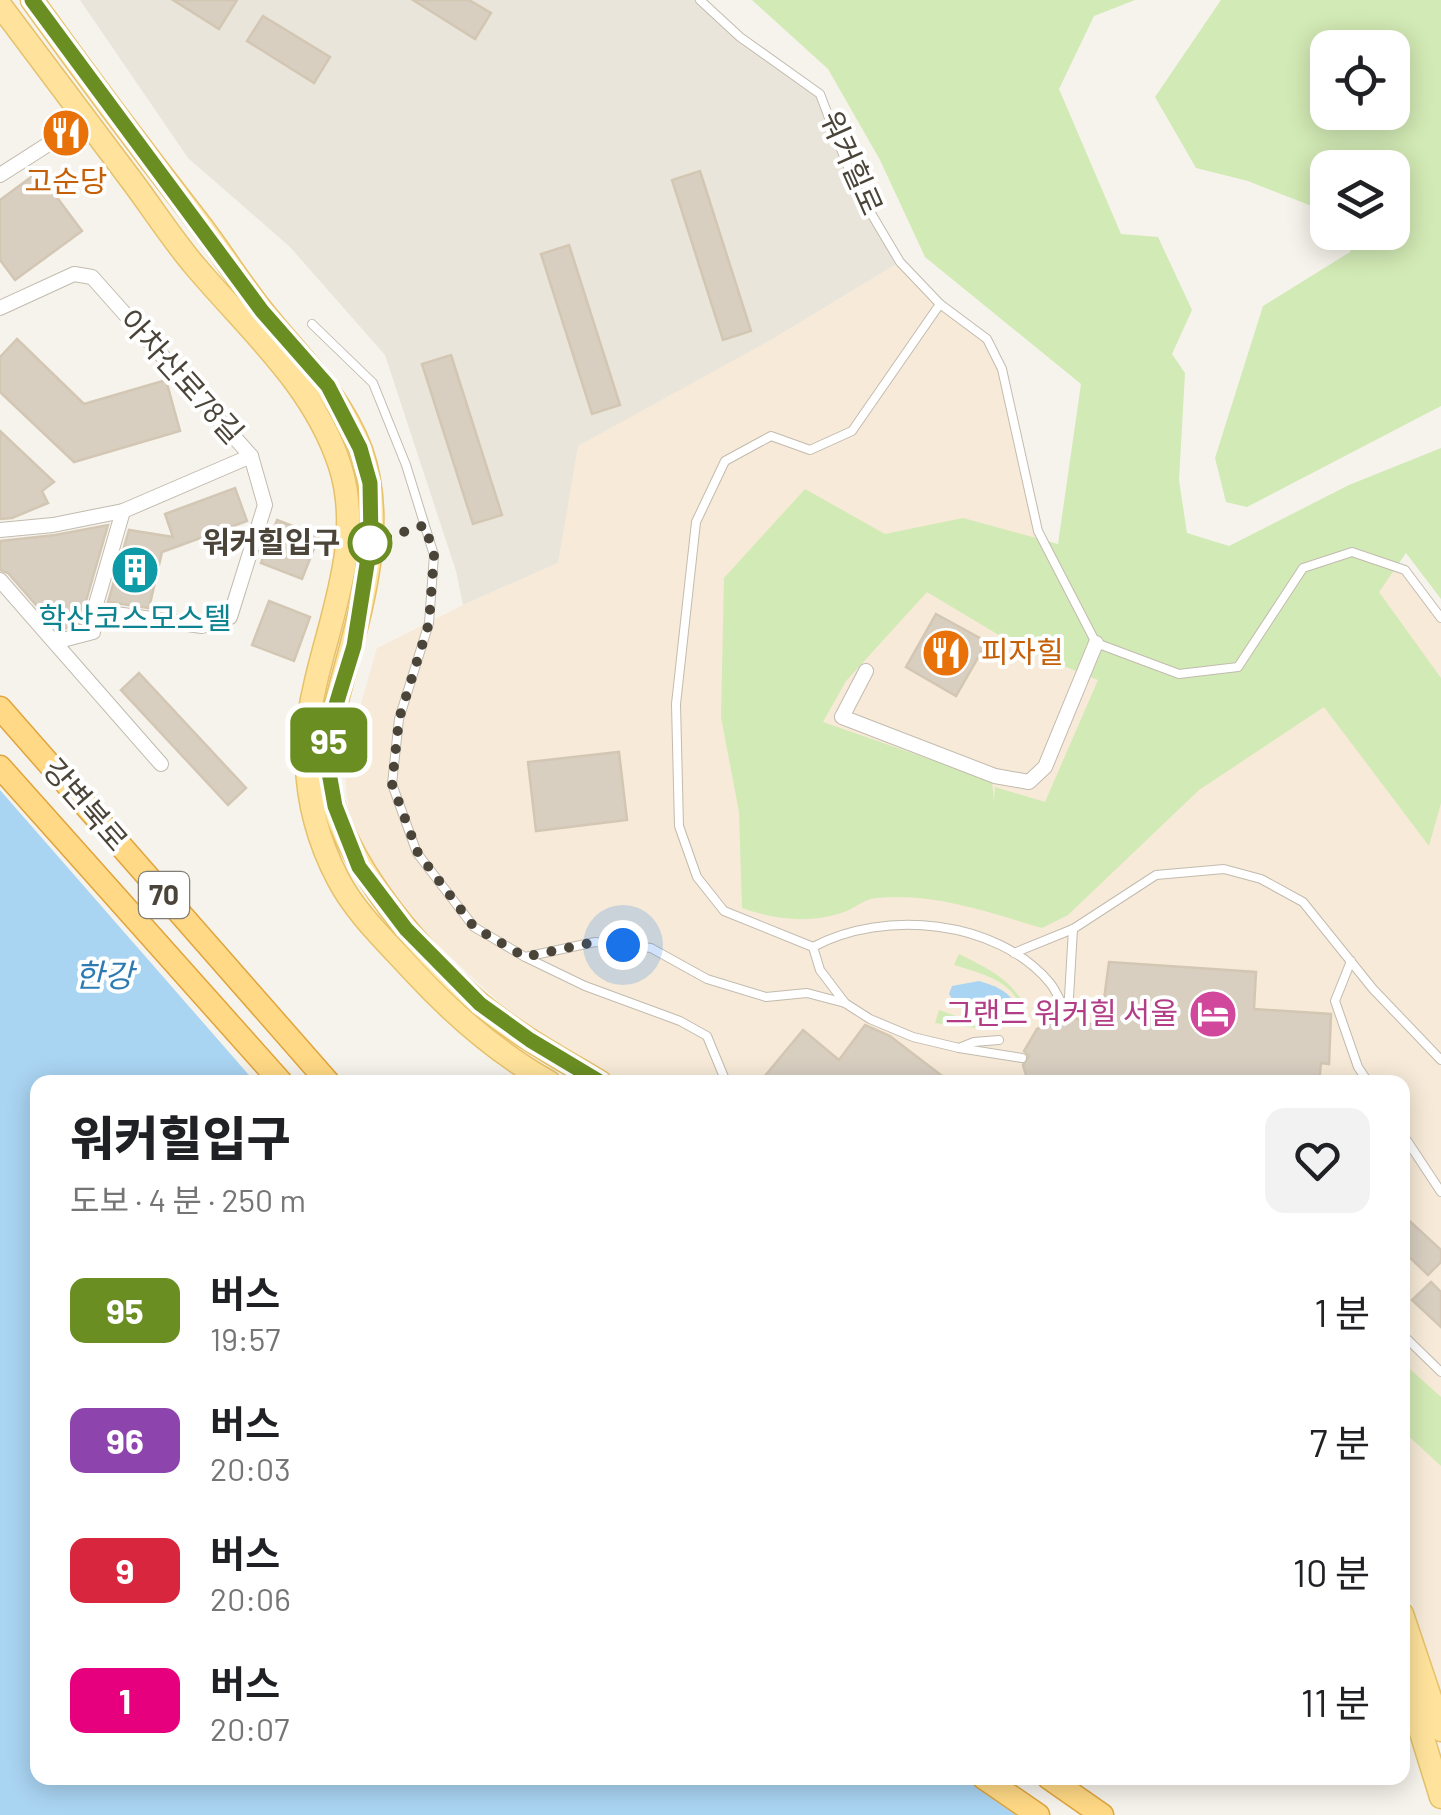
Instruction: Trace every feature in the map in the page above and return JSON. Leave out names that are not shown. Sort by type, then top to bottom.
[{"type":"highway","name":"강변북로","points":[[0,708],[322,1075]]},
{"type":"highway","name":"강변북로","points":[[0,767],[275,1075]]},
{"type":"highway","points":[[994,1785],[1038,1815]]},
{"type":"highway","points":[[1059,1785],[1102,1815]]},
{"type":"main road","points":[[32,0],[262,311],[328,386],[360,448],[370,483],[371,539],[354,646],[335,708],[326,756],[335,806],[359,867],[406,929],[480,1004],[588,1075]]},
{"type":"main road","points":[[0,5],[192,262],[318,412],[340,468],[347,501],[345,570],[315,684],[304,745],[314,821],[339,881],[378,933],[456,1017],[535,1075]]},
{"type":"main road","points":[[1410,1638],[1441,1730]]},
{"type":"main road","points":[[1410,1697],[1441,1797]]},
{"type":"street","points":[[0,176],[86,120]]},
{"type":"street","name":"아차산로78길","points":[[0,308],[74,274],[92,277],[251,456],[264,504],[230,617],[202,626],[94,611]]},
{"type":"street","points":[[0,530],[53,525],[123,511],[251,456]]},
{"type":"street","points":[[55,642],[92,632],[94,611],[123,511]]},
{"type":"street","points":[[0,580],[161,764]]},
{"type":"street","points":[[866,672],[842,717],[994,776],[1030,782],[1046,766],[1096,643]]},
{"type":"lane","name":"워커힐로","points":[[700,0],[740,37],[820,94],[856,188],[900,262],[940,304],[987,339],[1002,369],[1038,531],[1096,643]]},
{"type":"lane","points":[[813,947],[724,911],[696,877],[679,826],[676,704],[696,522],[725,461],[771,436],[810,450],[852,431],[940,304]]},
{"type":"lane","points":[[312,324],[373,383],[406,465],[434,556],[429,623],[399,719],[392,784],[418,853],[474,927],[585,986],[680,1021],[707,1036],[723,1075]]},
{"type":"lane","points":[[1096,643],[1178,674],[1238,667],[1303,568],[1352,552],[1405,570],[1441,618]]},
{"type":"lane","points":[[1014,953],[1073,929],[1156,875],[1224,869],[1261,879],[1302,902],[1441,1060]]},
{"type":"lane","points":[[813,947],[836,934],[886,925],[966,933],[1014,953],[1052,986],[1068,1018],[1073,929]]},
{"type":"lane","points":[[525,957],[595,942],[651,948],[707,979],[766,997],[807,994],[845,1003]]},
{"type":"lane","points":[[813,947],[820,970],[845,1003],[870,1020],[898,1032],[959,1048],[1022,1058]]},
{"type":"lane","points":[[1351,961],[1334,1002],[1363,1075]]},
{"type":"lane","points":[[959,1048],[999,1040]]},
{"type":"lane","points":[[1410,1145],[1441,1192]]},
{"type":"lane","points":[[1410,1342],[1441,1372]]},
{"type":"shaded area","points":[[80,0],[700,0],[741,37],[820,94],[900,262],[776,337],[563,561],[463,605],[456,571],[385,355],[290,247],[188,158]]},
{"type":"shaded area","points":[[900,262],[987,339],[1002,369],[1036,525],[1096,643],[1303,568],[1405,570],[1441,618],[1441,1695],[1410,1600],[1410,1075],[610,1075],[510,1013],[413,921],[371,861],[349,817],[344,763],[377,648],[558,563],[578,446],[776,337]]},
{"type":"green space","points":[[752,0],[1135,0],[1094,16],[1059,89],[1121,234],[1158,237],[1192,310],[1172,354],[1185,373],[1179,480],[1187,533],[1229,546],[1349,485],[1441,448],[1441,599],[1406,553],[1379,592],[1441,678],[1441,803],[1429,846],[1324,707],[1199,790],[1068,915],[1042,928],[960,905],[918,898],[871,899],[841,913],[803,919],[742,908],[739,812],[721,717],[724,578],[805,489],[885,534],[963,518],[1058,544],[1081,384],[925,257],[880,160],[828,69]],"holes":[[[927,592],[1022,649],[1098,680],[1045,802],[995,787],[994,801],[992,781],[823,722],[846,681]]]},
{"type":"green space","points":[[1221,0],[1441,0],[1441,406],[1247,507],[1226,502],[1215,458],[1263,306],[1351,250],[1410,250],[1410,150],[1310,150],[1310,205],[1248,181],[1196,168],[1155,97]]},
{"type":"green space","points":[[959,954],[998,975],[1014,990],[1025,1008],[1020,1023],[986,1029],[935,1023],[939,1010],[978,1024],[1014,1021],[1021,1014],[1019,1003],[1006,987],[954,965]]},
{"type":"green space","points":[[1410,1369],[1441,1397],[1441,1466],[1410,1437]]},
{"type":"water","name":"한강","points":[[0,707],[332,1075],[30,1075],[30,1785],[1087,1785],[1132,1815],[0,1815]]},
{"type":"water","points":[[979,981],[1008,994],[1017,1011],[999,1020],[980,1019],[962,1009],[949,994],[952,986]]},
{"type":"pier","points":[[0,702],[337,1075],[249,1075],[0,790]]},
{"type":"pier","points":[[976,1785],[1096,1785],[1137,1815],[1017,1815]]},
{"type":"building","points":[[173,0],[237,0],[219,29]]},
{"type":"building","points":[[413,0],[469,0],[491,13],[475,39]]},
{"type":"building","points":[[263,16],[330,57],[314,83],[247,41]]},
{"type":"building","points":[[700,171],[751,331],[723,340],[672,180]]},
{"type":"building","points":[[38,172],[82,231],[15,280],[0,260],[0,200]]},
{"type":"building","points":[[569,245],[620,405],[592,414],[541,254]]},
{"type":"building","points":[[17,339],[84,404],[166,380],[180,431],[74,462],[0,392],[0,357]]},
{"type":"building","points":[[451,355],[502,515],[473,524],[422,364]]},
{"type":"building","points":[[0,431],[54,482],[42,491],[48,503],[0,519]]},
{"type":"building","points":[[235,488],[247,521],[162,552],[149,608],[108,602],[129,530],[173,537],[165,514]]},
{"type":"building","points":[[277,520],[319,536],[302,579],[261,563]]},
{"type":"building","points":[[108,525],[83,624],[58,630],[8,573],[0,570],[0,541]]},
{"type":"building","points":[[269,601],[310,617],[294,661],[252,645]]},
{"type":"building","points":[[936,614],[987,642],[956,696],[906,667]]},
{"type":"building","points":[[139,673],[246,788],[228,805],[121,690]]},
{"type":"building","points":[[619,752],[627,820],[536,831],[528,762]]},
{"type":"building","points":[[1109,962],[1256,972],[1254,1009],[1331,1014],[1329,1064],[1321,1063],[1320,1075],[1026,1075],[1023,1065],[1029,1056],[1024,1051],[1037,1029],[1060,1018],[1067,1024],[1075,1018],[1095,1026],[1096,1008],[1103,1007]]},
{"type":"building","points":[[865,1025],[890,1036],[941,1075],[766,1075],[803,1030],[839,1060]]},
{"type":"building","points":[[1410,1221],[1441,1250],[1441,1262],[1428,1275],[1410,1258]]},
{"type":"building","points":[[1431,1282],[1441,1292],[1441,1327],[1412,1300]]},
{"type":"bus line","name":"95","points":[[32,0],[262,311],[328,386],[360,448],[370,483],[371,539],[354,646],[335,708],[326,756],[335,806],[359,867],[406,929],[480,1004],[588,1075]]},
{"type":"place","name":"고순당","points":[[66,133]]},
{"type":"place","name":"워커힐입구","points":[[370,543]]},
{"type":"place","name":"학산코스모스텔","points":[[135,570]]},
{"type":"place","name":"피자힐","points":[[946,653]]},
{"type":"place","name":"그랜드 워커힐 서울","points":[[1213,1014]]},
{"type":"route","points":[[370,543],[425,525],[434,556],[429,623],[399,719],[392,784],[418,853],[474,927],[525,957],[595,942],[623,945]]}]
